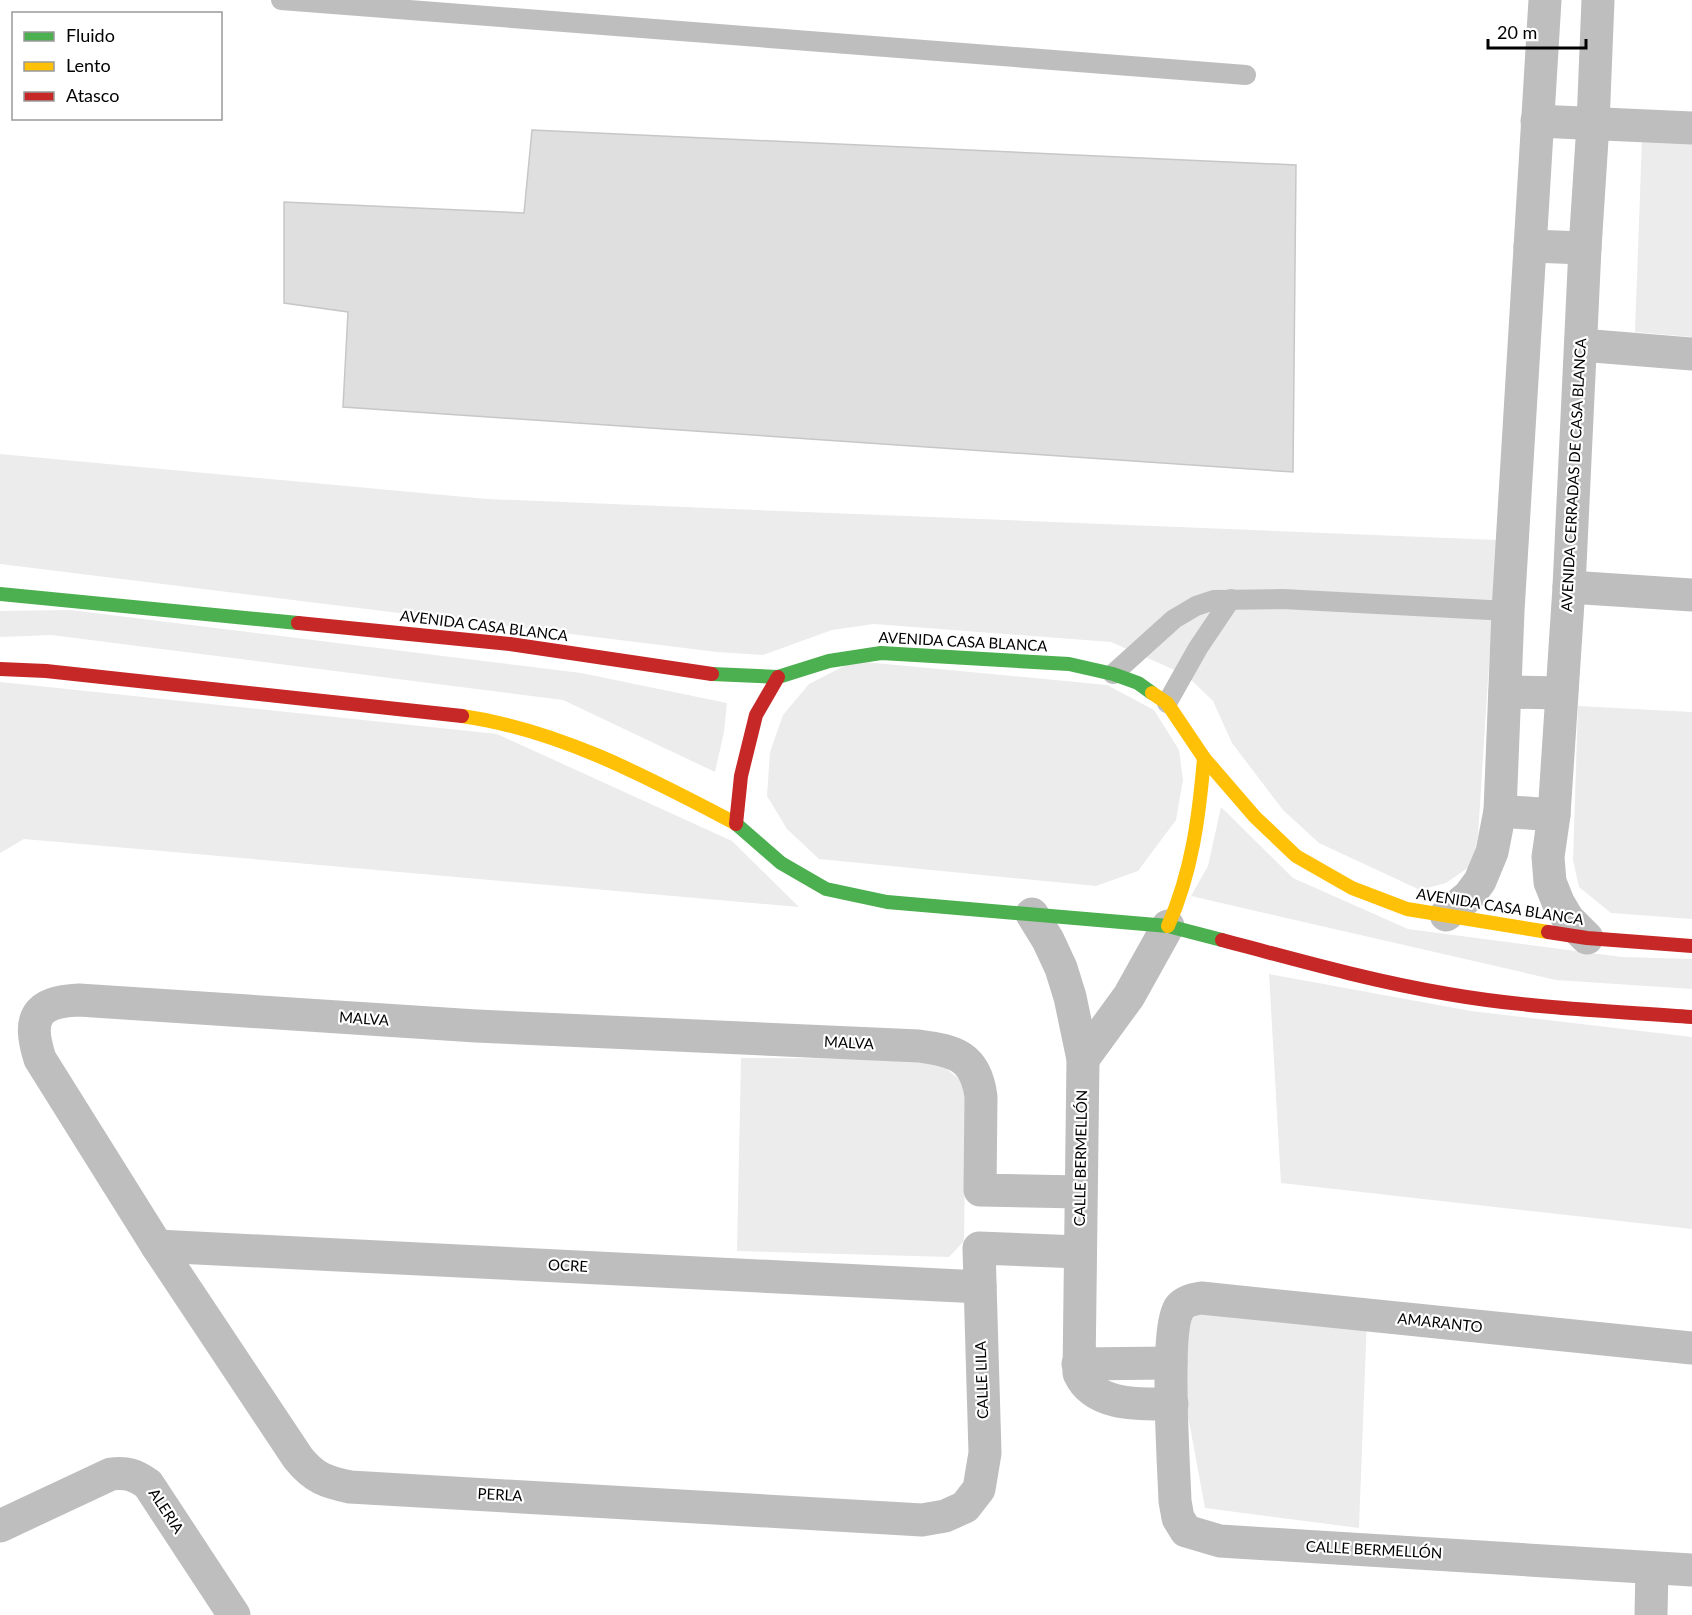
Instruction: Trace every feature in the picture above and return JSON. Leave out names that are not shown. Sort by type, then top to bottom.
[{"type":"street","points":[[1446,915],[1469,896],[1480,881],[1492,852],[1500,811],[1509,611],[1545,0]]},
{"type":"street","name":"AVENIDA CERRADAS DE CASA BLANCA","points":[[1587,938],[1568,919],[1558,902],[1550,882],[1548,857],[1554,815],[1569,586],[1585,248],[1609,124],[1598,0]]},
{"type":"street","points":[[1537,121],[1692,128]]},
{"type":"street","points":[[1530,246],[1585,248]]},
{"type":"street","points":[[1581,345],[1692,354]]},
{"type":"street","points":[[1569,586],[1692,595]]},
{"type":"street","name":"AVENIDA CASA BLANCA","points":[[0,594],[510,644],[697,673],[778,677],[829,661],[881,653],[1069,664],[1113,674],[1138,683],[1167,702],[1204,758],[1255,817],[1296,856],[1352,888],[1407,909],[1587,938],[1692,946]]},
{"type":"street","points":[[0,669],[46,671],[477,718],[548,736],[635,771],[736,824],[781,863],[826,888],[887,902],[1168,926],[1370,979],[1446,994],[1516,1004],[1692,1017]]},
{"type":"street","points":[[736,824],[741,776],[756,715],[778,677]]},
{"type":"street","points":[[1505,692],[1561,693]]},
{"type":"street","points":[[1083,1059],[1129,996],[1182,897],[1198,827],[1204,758]]},
{"type":"street","points":[[1500,811],[1554,815]]},
{"type":"street","name":"CALLE BERMELLÓN","points":[[1032,914],[1048,940],[1060,968],[1070,997],[1083,1059],[1078,1364],[1087,1387],[1100,1394],[1126,1403],[1172,1404]]},
{"type":"street","name":"MALVA","points":[[157,1246],[40,1059],[35,1043],[34,1025],[40,1011],[56,1002],[79,1000],[476,1026],[919,1046],[960,1054],[975,1072],[980,1085],[980,1190],[1081,1192]]},
{"type":"street","name":"OCRE","points":[[157,1246],[980,1287]]},
{"type":"street","name":"PERLA","points":[[157,1246],[298,1458],[308,1470],[334,1484],[922,1520],[945,1516],[964,1507]]},
{"type":"street","name":"CALLE LILA","points":[[964,1507],[979,1489],[985,1453],[980,1248],[1080,1252]]},
{"type":"street","name":"AMARANTO","points":[[1188,1301],[1215,1298],[1692,1348]]},
{"type":"street","name":"CALLE BERMELLÓN","points":[[1188,1301],[1180,1306],[1176,1316],[1172,1331],[1171,1363],[1175,1502],[1178,1518],[1186,1531],[1220,1541],[1692,1570]]},
{"type":"street","points":[[1078,1364],[1171,1363]]},
{"type":"street","name":"ALERIA","points":[[0,1526],[111,1474],[124,1472],[136,1476],[148,1484],[234,1615]]},
{"type":"street","points":[[1651,1615],[1652,1569]]},
{"type":"lane","points":[[281,0],[1246,75]]},
{"type":"lane","points":[[1167,702],[1198,648],[1231,599]]},
{"type":"lane","points":[[1113,674],[1174,619],[1196,606],[1214,600],[1283,599],[1509,611]]},
{"type":"shaded area","points":[[1642,139],[1692,143],[1692,337],[1635,332]]},
{"type":"shaded area","points":[[0,454],[487,499],[1497,540],[1478,835],[1472,865],[1446,883],[1420,890],[1319,843],[1283,810],[1232,743],[1213,701],[1186,675],[1111,642],[874,624],[832,630],[763,655],[717,652],[0,564]]},
{"type":"shaded area","points":[[70,610],[581,673],[727,703],[724,732],[715,772],[563,700],[51,635],[0,637],[0,611]]},
{"type":"shaded area","points":[[854,661],[1107,685],[1154,710],[1179,750],[1183,780],[1176,820],[1138,871],[1096,886],[819,859],[787,829],[767,796],[770,752],[783,715],[809,684]]},
{"type":"shaded area","points":[[0,682],[497,734],[732,841],[799,907],[24,839],[0,853]]},
{"type":"shaded area","points":[[1578,706],[1692,712],[1692,919],[1611,913],[1579,887],[1573,860]]},
{"type":"shaded area","points":[[1221,807],[1293,878],[1408,929],[1622,957],[1692,959],[1692,989],[1556,980],[1191,896],[1208,866]]},
{"type":"shaded area","points":[[1269,974],[1471,1011],[1692,1037],[1692,1229],[1281,1183]]},
{"type":"shaded area","points":[[741,1058],[935,1059],[966,1085],[964,1241],[949,1257],[737,1251]]},
{"type":"shaded area","points":[[1205,1302],[1367,1318],[1359,1528],[1205,1508],[1186,1405],[1182,1326]]},
{"type":"building","points":[[532,130],[1296,165],[1293,472],[343,407],[348,312],[284,303],[284,202],[524,213]]},
{"type":"traffic: fast","points":[[0,594],[298,623]]},
{"type":"traffic: fast","points":[[712,674],[778,677],[829,661],[881,653],[1069,664],[1113,674],[1138,683],[1152,693]]},
{"type":"traffic: fast","points":[[735,823],[781,863],[826,889],[887,902],[1168,926],[1222,940]]},
{"type":"traffic: slow","points":[[1152,693],[1167,703],[1204,758],[1255,817],[1296,856],[1352,888],[1407,909],[1548,932]]},
{"type":"traffic: slow","points":[[462,716],[534,732],[569,744],[637,773],[735,823]]},
{"type":"traffic: slow","points":[[1168,926],[1189,865],[1200,802],[1204,758]]},
{"type":"traffic: jam","points":[[298,623],[510,644],[712,674]]},
{"type":"traffic: jam","points":[[0,669],[46,671],[462,716]]},
{"type":"traffic: jam","points":[[736,824],[741,776],[756,715],[778,677]]},
{"type":"traffic: jam","points":[[1548,932],[1587,938],[1692,946]]},
{"type":"traffic: jam","points":[[1222,940],[1362,976],[1478,999],[1539,1006],[1692,1017]]}]
